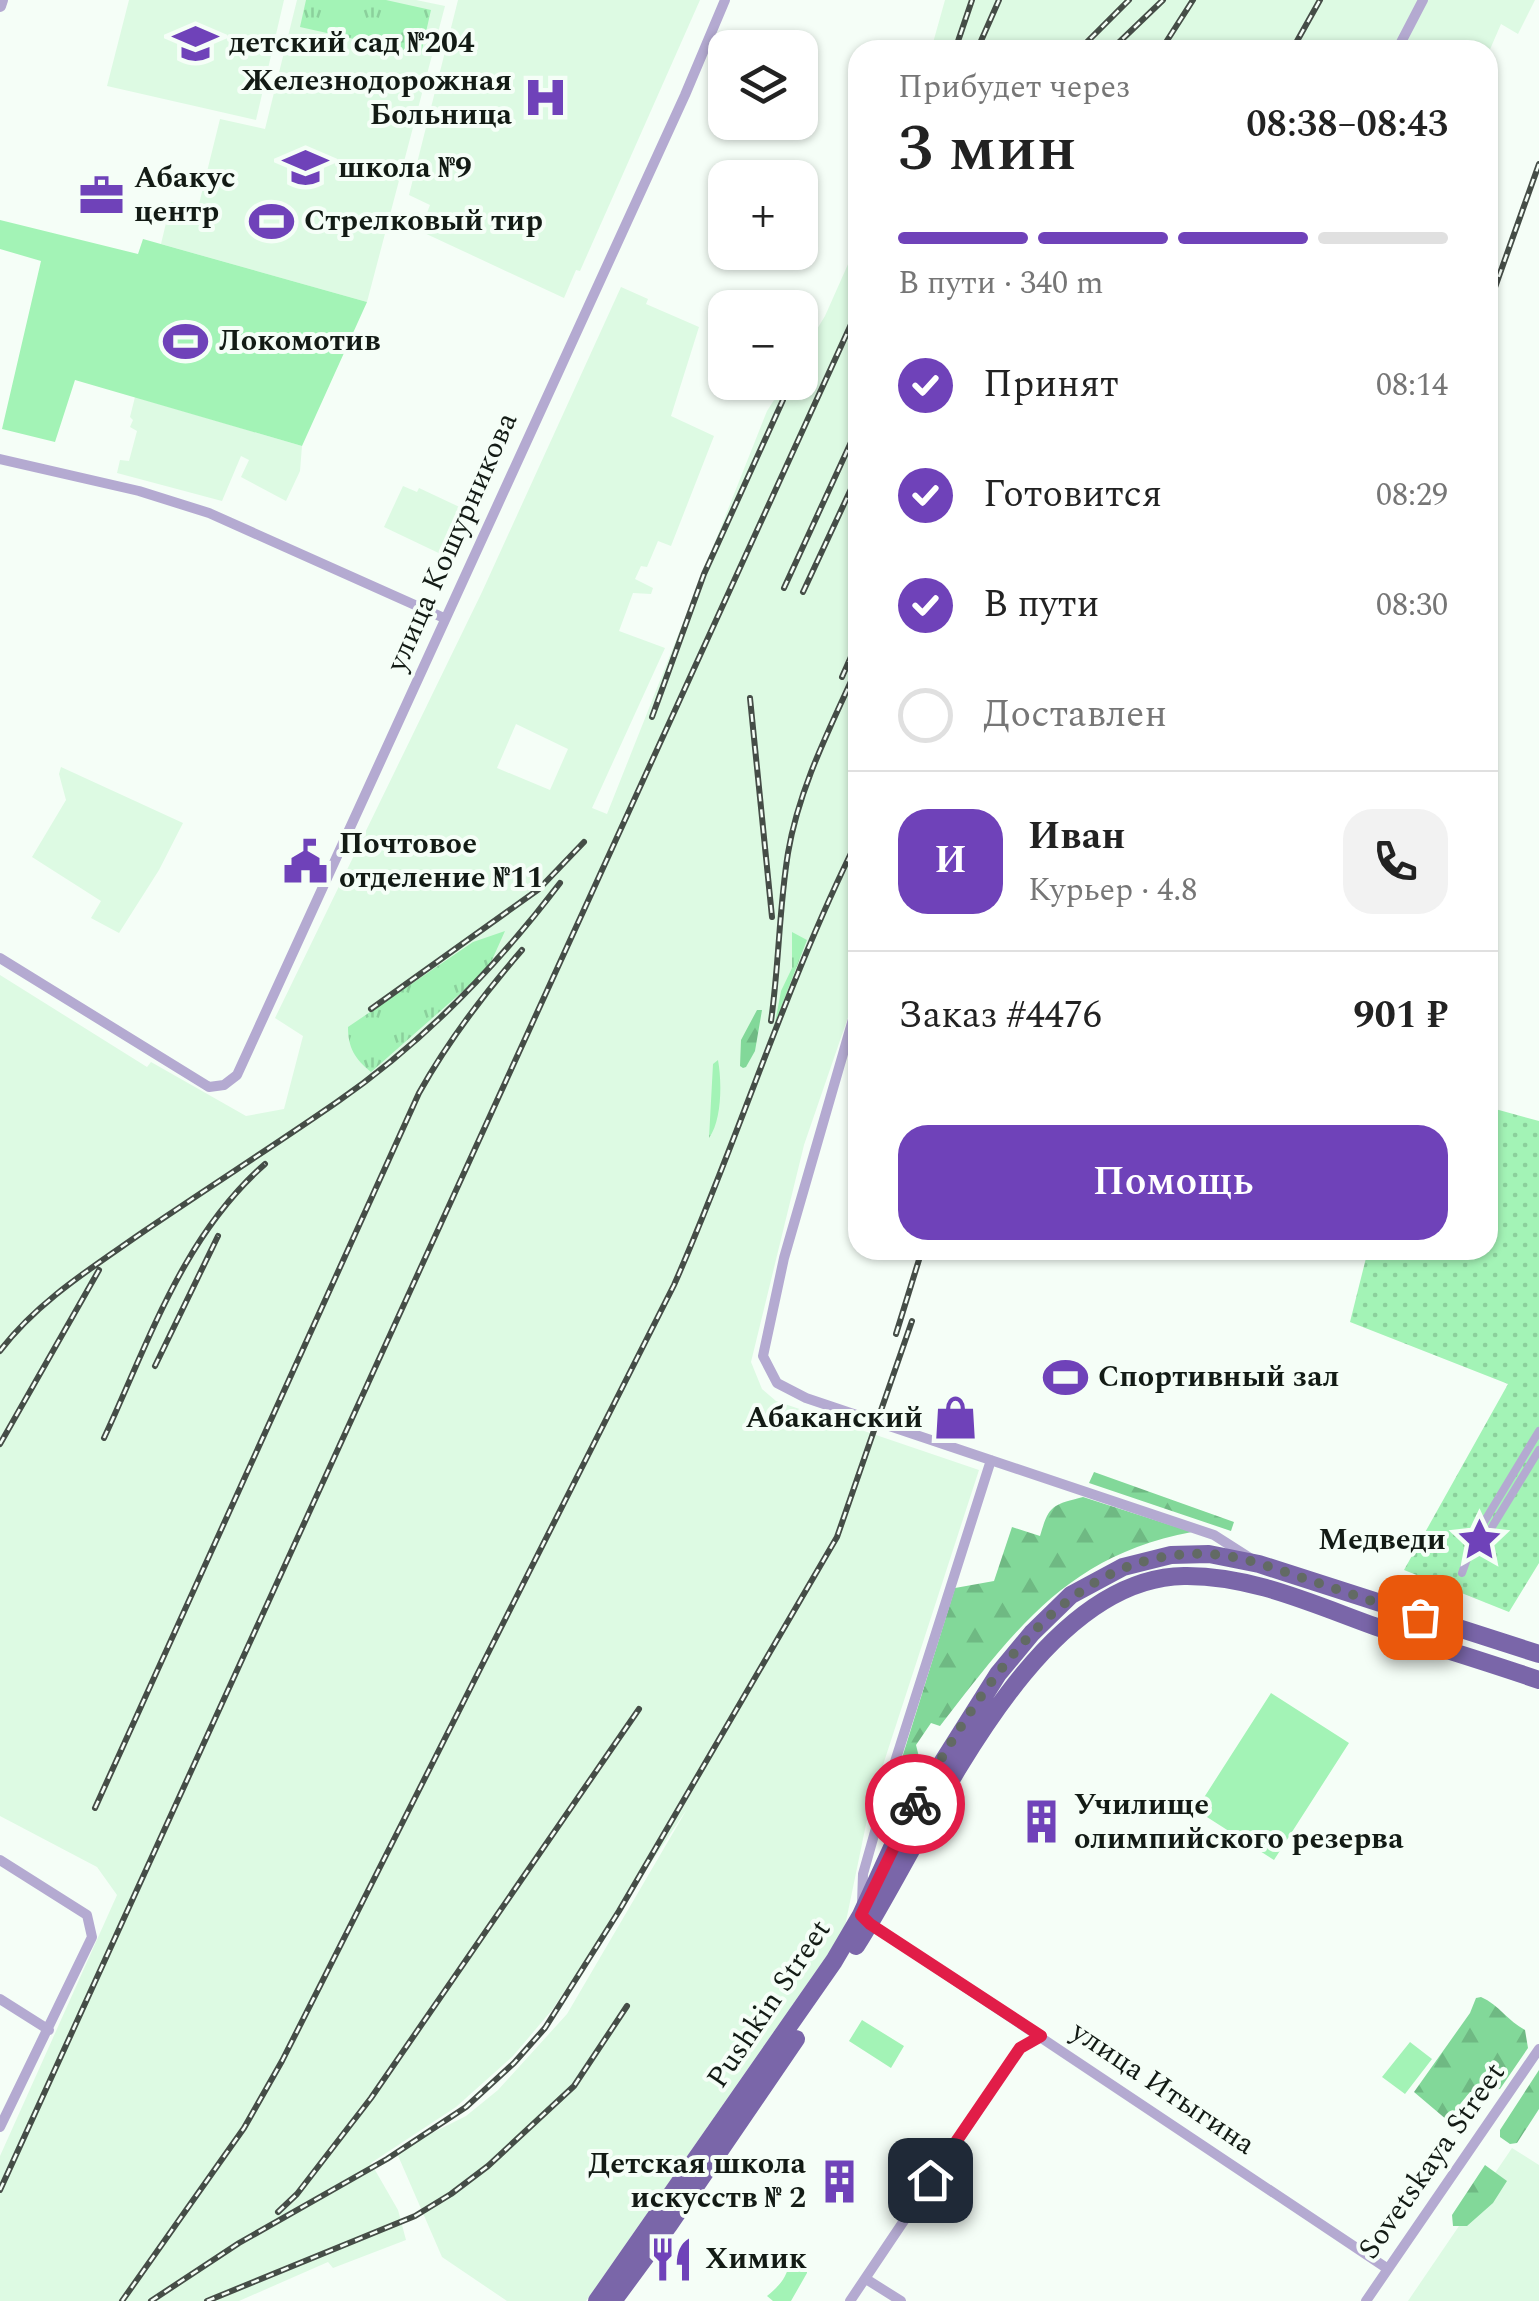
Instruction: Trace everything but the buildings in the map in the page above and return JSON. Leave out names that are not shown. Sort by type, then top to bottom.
[{"type":"main road","name":"Pushkin Street","points":[[597,2301],[866,1920],[901,1828],[973,1710],[1032,1632],[1071,1596],[1123,1567],[1171,1555],[1210,1554],[1259,1564],[1539,1654]]},
{"type":"main road","name":"Pushkin Street","points":[[613,2301],[670,2225],[866,1920],[942,1793],[1023,1674],[1055,1636],[1091,1606],[1132,1585],[1180,1576],[1243,1582],[1539,1680]]},
{"type":"street","name":"улица Кошурникова","points":[[0,958],[209,1087],[224,1085],[237,1075],[685,95],[724,0]]},
{"type":"street","points":[[1402,40],[1423,0]]},
{"type":"street","points":[[0,459],[139,491],[209,513],[444,618]]},
{"type":"street","points":[[848,1037],[784,1258],[762,1356],[777,1383],[806,1398],[1214,1535],[1259,1564]]},
{"type":"street","points":[[1462,1573],[1475,1537],[1539,1432]]},
{"type":"street","points":[[1473,1550],[1484,1540],[1539,1450]]},
{"type":"street","points":[[866,1920],[863,1874],[991,1460]]},
{"type":"street","points":[[0,1860],[88,1915],[92,1937],[0,2127]]},
{"type":"street","name":"улица Итыгина","points":[[866,1920],[1388,2270]]},
{"type":"street","points":[[0,1998],[49,2030]]},
{"type":"street","points":[[850,2301],[1020,2048],[1041,2036]]},
{"type":"street","name":"Sovetskaya Street","points":[[1366,2301],[1539,2049]]},
{"type":"street","points":[[866,2279],[902,2301]]},
{"type":"shaded area","name":"детский сад №204","points":[[129,0],[284,0],[256,120],[107,86]]},
{"type":"shaded area","name":"школа №9","points":[[297,0],[416,0],[445,6],[367,302],[161,244],[171,202],[198,208],[220,119],[265,129]]},
{"type":"shaded area","name":"Железнодорожная Больница","points":[[458,0],[700,0],[580,271],[576,270],[564,298],[420,231],[430,205],[409,195]]},
{"type":"shaded area","points":[[945,0],[1535,0],[1518,34],[1501,24],[1494,40],[934,40]]},
{"type":"shaded area","points":[[848,264],[848,1017],[804,1145],[751,1362],[762,1389],[776,1401],[979,1470],[870,1805],[844,1931],[586,2301],[507,2301],[442,2257],[396,2151],[466,2116],[498,2090],[567,2014],[687,1809],[552,2010],[513,2056],[456,2107],[371,2163],[398,2210],[406,2240],[333,2268],[328,2262],[239,2301],[0,2301],[0,2156],[117,1895],[97,1867],[0,1816],[0,975],[147,1067],[151,1062],[246,1116],[284,1109],[303,1036],[275,1018],[482,592],[621,287],[648,299],[646,304],[699,327],[671,416],[714,436],[671,546],[658,541],[647,567],[641,566],[635,579],[653,588],[651,594],[633,593],[619,631],[665,648],[592,808],[607,814],[774,400],[818,400],[818,327]],"holes":[[[516,724],[568,749],[550,790],[497,768]]]},
{"type":"shaded area","points":[[135,397],[302,446],[300,471],[286,501],[241,477],[249,460],[241,456],[222,501],[117,473],[120,460],[129,461],[137,431],[130,427]]},
{"type":"shaded area","points":[[403,486],[417,492],[419,488],[468,511],[447,557],[384,527]]},
{"type":"shaded area","points":[[61,767],[183,823],[119,933],[91,918],[101,901],[32,857],[66,800],[59,774]]},
{"type":"shaded area","points":[[1512,2148],[1539,2165],[1539,2301],[1408,2301]]},
{"type":"green space","points":[[306,0],[386,0],[431,10],[421,54],[300,27]]},
{"type":"green space","name":"Локомотив","points":[[0,220],[138,254],[143,239],[367,302],[302,446],[75,380],[55,442],[2,429],[41,261],[0,249]]},
{"type":"green space","points":[[505,931],[488,969],[371,1072],[361,1062],[351,1047],[348,1027],[473,942]]},
{"type":"green space","points":[[792,932],[807,940],[775,1023],[781,991],[792,968]]},
{"type":"green space","points":[[757,1010],[762,1010],[755,1051],[743,1068],[741,1040]]},
{"type":"green space","points":[[718,1060],[720,1100],[709,1138],[713,1064]]},
{"type":"green space","points":[[1498,1110],[1539,1121],[1539,1563],[1509,1612],[1404,1570],[1508,1384],[1350,1322],[1366,1260],[1498,1260]]},
{"type":"green space","points":[[1094,1472],[1234,1522],[1231,1531],[1089,1483]]},
{"type":"green space","points":[[1083,1497],[1192,1532],[1148,1543],[1110,1559],[1046,1602],[993,1659],[940,1726],[931,1723],[916,1745],[920,1761],[895,1807],[889,1810],[887,1806],[955,1588],[994,1581],[1012,1527],[1040,1536],[1053,1508]]},
{"type":"green space","points":[[1271,1693],[1349,1743],[1274,1860],[1196,1810]]},
{"type":"green space","points":[[1481,1997],[1525,2030],[1528,2048],[1500,2089],[1470,2092],[1447,2120],[1414,2092],[1470,2013],[1476,1998]]},
{"type":"green space","points":[[862,2020],[904,2046],[891,2068],[849,2041]]},
{"type":"green space","points":[[1410,2042],[1432,2059],[1405,2094],[1382,2077]]},
{"type":"green space","points":[[1539,2070],[1539,2109],[1517,2143],[1510,2144],[1500,2137],[1500,2130]]},
{"type":"green space","points":[[1485,2165],[1507,2181],[1493,2203],[1467,2226],[1453,2226],[1452,2215]]},
{"type":"green space","points":[[790,2260],[807,2273],[791,2301],[773,2301],[767,2296],[782,2281]]},
{"type":"railway","points":[[958,40],[972,0]]},
{"type":"railway","points":[[981,40],[999,0]]},
{"type":"railway","points":[[1089,40],[1129,0]]},
{"type":"railway","points":[[1121,40],[1163,0]]},
{"type":"railway","points":[[1167,40],[1193,0]]},
{"type":"railway","points":[[1298,40],[1320,0]]},
{"type":"railway","points":[[1498,279],[1539,164]]},
{"type":"railway","points":[[0,2190],[848,331]]},
{"type":"railway","points":[[652,717],[704,574],[783,400]]},
{"type":"railway","points":[[784,588],[848,449]]},
{"type":"railway","points":[[803,592],[848,495]]},
{"type":"railway","points":[[842,677],[848,664]]},
{"type":"railway","points":[[771,1021],[793,828],[817,757],[848,688]]},
{"type":"railway","points":[[750,698],[772,917]]},
{"type":"railway","points":[[371,1009],[539,889],[584,842]]},
{"type":"railway","points":[[122,2301],[244,2128],[282,2061],[674,1285],[785,1005],[848,860]]},
{"type":"railway","points":[[0,1351],[30,1317],[83,1273],[337,1102],[400,1054],[485,973],[560,883]]},
{"type":"railway","points":[[95,1808],[419,1093],[467,1019],[522,950]]},
{"type":"railway","points":[[104,1438],[190,1257],[236,1192],[265,1164]]},
{"type":"railway","points":[[155,1366],[218,1236]]},
{"type":"railway","points":[[896,1334],[919,1260]]},
{"type":"railway","points":[[0,1444],[99,1270]]},
{"type":"railway","points":[[151,2301],[239,2243],[387,2159],[466,2107],[545,2028],[619,1911],[837,1537],[912,1321]]},
{"type":"railway","points":[[278,2212],[297,2194],[371,2098],[639,1709]]},
{"type":"railway","points":[[207,2301],[415,2216],[451,2194],[488,2166],[574,2086],[627,2006]]},
{"type":"way so far","points":[[915,1804],[973,1710],[1032,1632],[1071,1596],[1123,1567],[1171,1555],[1210,1554],[1259,1564],[1420,1617]]},
{"type":"place","name":"детский сад №204","points":[[196,43]]},
{"type":"place","name":"Железнодорожная Больница","points":[[545,98]]},
{"type":"place","name":"школа №9","points":[[305,168]]},
{"type":"place","name":"Абакус центр","points":[[101,195]]},
{"type":"place","name":"Стрелковый тир","points":[[271,221]]},
{"type":"place","name":"Локомотив","points":[[186,341]]},
{"type":"place","name":"Почтовое отделение №11","points":[[306,861]]},
{"type":"place","name":"Спортивный зал","points":[[1065,1377]]},
{"type":"place","name":"Абаканский","points":[[956,1418]]},
{"type":"place","name":"Медведи","points":[[1479,1540]]},
{"type":"place","name":"Училище олимпийского резерва","points":[[1041,1822]]},
{"type":"place","name":"Детская школа искусств № 2","points":[[839,2181]]},
{"type":"place","name":"Химик","points":[[672,2259]]},
{"type":"route","points":[[915,1804],[861,1915],[1041,2036],[1020,2048],[930,2180]]}]
